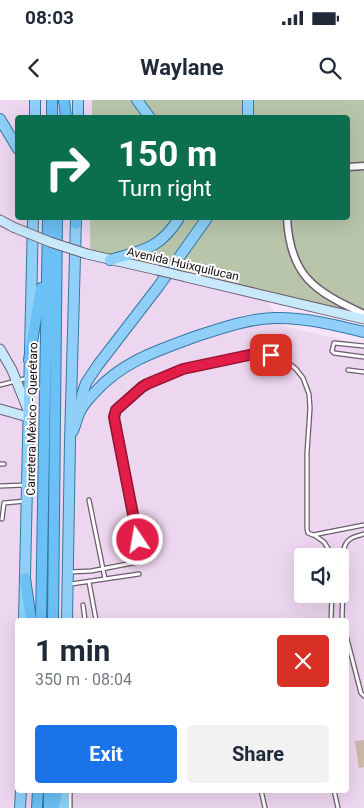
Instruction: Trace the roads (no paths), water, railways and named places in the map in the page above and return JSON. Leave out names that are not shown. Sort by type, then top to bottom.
[{"type":"highway","points":[[52,100],[52,115]]},
{"type":"highway","points":[[59,100],[59,115]]},
{"type":"highway","points":[[64,100],[66,115]]},
{"type":"highway","name":"Carretera México - Querétaro","points":[[41,618],[48,220]]},
{"type":"highway","name":"Carretera México - Querétaro","points":[[53,618],[57,220]]},
{"type":"highway","points":[[29,360],[47,258]]},
{"type":"highway","points":[[25,578],[31,618]]},
{"type":"highway","points":[[37,808],[38,793]]},
{"type":"highway","points":[[49,793],[49,808]]},
{"type":"highway","points":[[54,808],[56,793]]},
{"type":"main road","points":[[34,115],[35,100]]},
{"type":"main road","points":[[78,100],[78,115]]},
{"type":"main road","points":[[137,100],[148,115]]},
{"type":"main road","points":[[248,100],[248,115]]},
{"type":"main road","points":[[0,119],[15,144]]},
{"type":"main road","name":"Avenida Huixquilucan","points":[[0,220],[50,242],[87,254],[364,319]]},
{"type":"main road","points":[[24,618],[33,220]]},
{"type":"main road","points":[[67,618],[76,220]]},
{"type":"main road","points":[[110,260],[156,245],[164,238],[178,220]]},
{"type":"main road","points":[[70,442],[80,411],[86,383],[98,364],[158,287],[205,220]]},
{"type":"main road","points":[[328,311],[364,330]]},
{"type":"main road","points":[[80,411],[116,372],[139,359],[163,348],[246,321],[274,318],[310,320],[364,330]]},
{"type":"main road","points":[[1,353],[12,370],[28,415]]},
{"type":"main road","points":[[0,409],[28,415]]},
{"type":"main road","points":[[20,808],[21,793]]},
{"type":"main road","points":[[64,793],[64,808]]},
{"type":"street","points":[[350,167],[364,166]]},
{"type":"street","points":[[288,220],[295,263],[311,283],[334,300],[364,314]]},
{"type":"lane","points":[[364,346],[334,342],[332,351],[334,353],[364,358]]},
{"type":"lane","points":[[68,572],[103,569],[138,562],[142,558],[114,417],[116,410],[147,384],[183,369],[254,354],[271,355],[285,360],[303,378],[309,394],[310,408],[307,453],[307,529],[308,534],[324,542],[328,548]]},
{"type":"lane","points":[[348,370],[364,372]]},
{"type":"lane","points":[[0,385],[29,378]]},
{"type":"lane","points":[[0,486],[27,485]]},
{"type":"lane","points":[[89,500],[105,579]]},
{"type":"lane","points":[[2,519],[4,503],[27,502]]},
{"type":"lane","points":[[313,535],[364,525]]},
{"type":"lane","points":[[342,618],[345,542],[350,538],[364,534]]},
{"type":"lane","points":[[67,585],[139,574]]},
{"type":"lane","points":[[89,582],[96,618]]},
{"type":"lane","points":[[331,618],[332,603]]},
{"type":"lane","points":[[83,605],[85,618]]},
{"type":"lane","points":[[349,647],[361,693],[364,696]]},
{"type":"lane","points":[[70,793],[70,808]]},
{"type":"lane","points":[[262,793],[265,808]]},
{"type":"lane","points":[[335,793],[338,808]]}]
